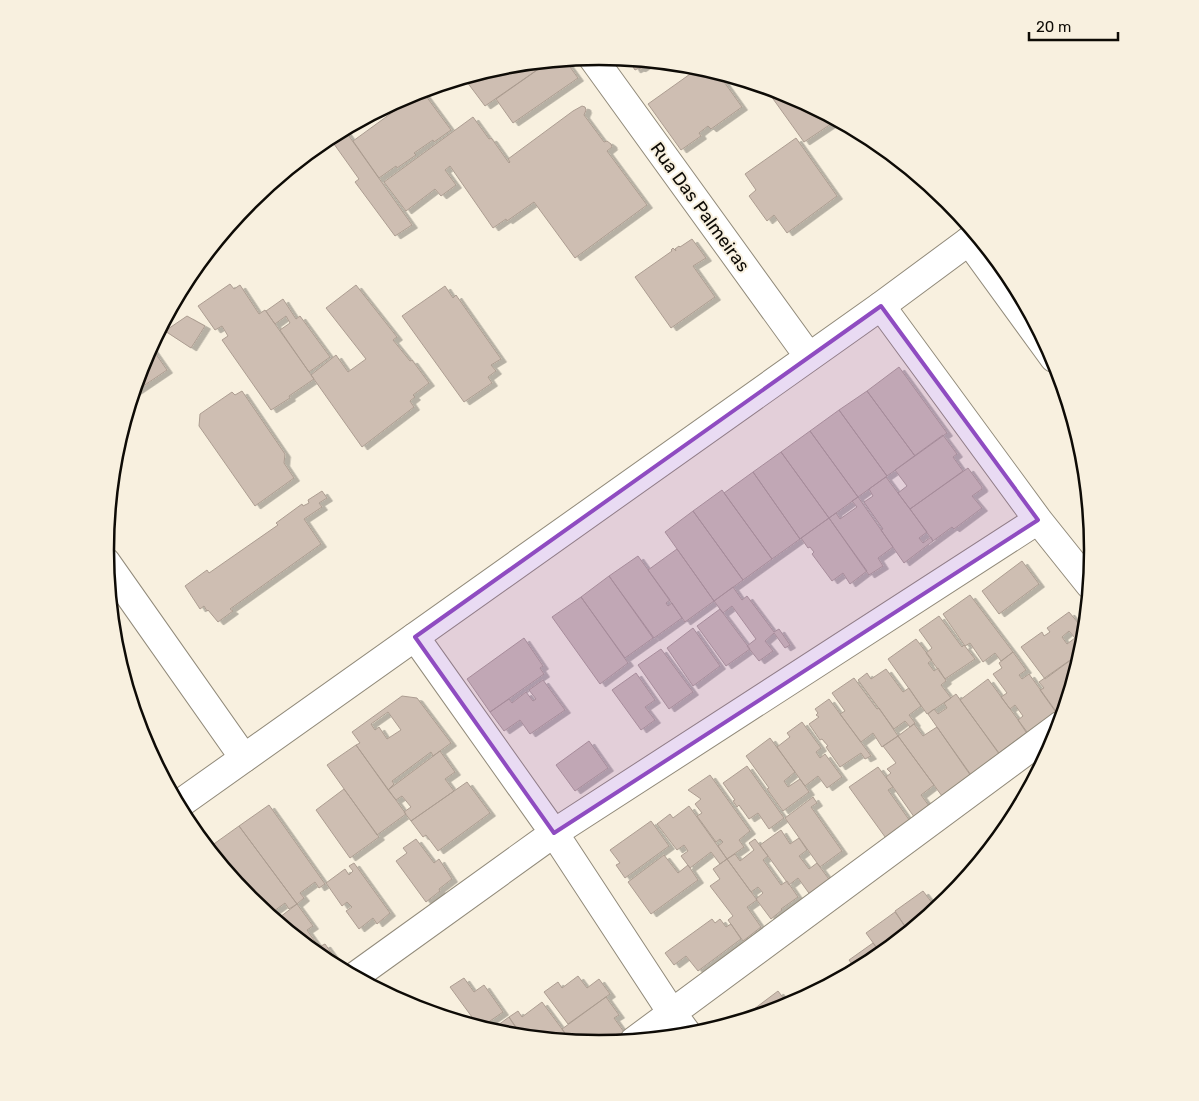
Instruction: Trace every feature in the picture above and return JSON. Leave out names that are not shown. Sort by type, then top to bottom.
[{"type":"street","name":"Rua Das Palmeiras","points":[[598,65],[809,357]]},
{"type":"street","points":[[184,801],[881,306],[972,239]]},
{"type":"street","points":[[982,251],[1017,302]]},
{"type":"street","points":[[881,306],[1038,520],[1084,577]]},
{"type":"street","points":[[360,973],[554,833],[1038,520]]},
{"type":"street","points":[[115,574],[244,758]]},
{"type":"street","points":[[415,637],[554,833],[684,1029]]},
{"type":"street","points":[[644,1034],[1049,733]]},
{"type":"highlighted area","points":[[881,306],[1038,520],[554,833],[415,637]]},
{"type":"building","points":[[569,66],[578,78],[513,123],[496,99],[539,69]]},
{"type":"building","points":[[633,66],[643,67],[640,69],[635,70]]},
{"type":"building","points":[[539,69],[485,106],[468,84],[505,74]]},
{"type":"building","points":[[691,73],[724,82],[742,107],[711,129],[708,126],[699,133],[701,136],[681,150],[648,104]]},
{"type":"building","points":[[427,97],[451,130],[414,153],[416,155],[397,168],[396,166],[379,178],[353,141],[395,111]]},
{"type":"building","points":[[772,97],[831,124],[804,142]]},
{"type":"building","points":[[582,106],[586,110],[584,115],[604,142],[607,141],[611,144],[612,147],[607,151],[647,205],[575,258],[534,202],[507,221],[506,219],[493,228],[450,166],[445,170],[456,185],[441,196],[435,189],[406,211],[384,182],[473,117],[509,163],[508,159]]},
{"type":"building","points":[[348,135],[412,225],[395,236],[355,182],[359,179],[334,144]]},
{"type":"building","points":[[796,138],[837,196],[787,233],[774,215],[767,221],[749,196],[756,190],[745,174]]},
{"type":"building","points":[[692,239],[706,258],[693,266],[715,297],[671,328],[635,277],[672,251],[673,248],[676,251],[675,249],[679,246]]},
{"type":"building","points":[[230,284],[234,289],[240,285],[259,314],[265,310],[314,379],[271,410],[222,340],[228,336],[222,326],[215,330],[198,306]]},
{"type":"building","points":[[356,285],[397,337],[393,340],[410,361],[412,360],[429,383],[413,395],[415,397],[410,401],[414,407],[362,447],[311,375],[336,355],[348,372],[366,359],[326,308]]},
{"type":"building","points":[[445,286],[453,298],[456,295],[501,359],[491,365],[496,371],[488,377],[492,383],[464,402],[402,316]]},
{"type":"building","points":[[283,299],[296,319],[300,316],[330,357],[309,372],[280,330],[290,323],[286,316],[275,324],[266,311]]},
{"type":"building","points":[[187,316],[205,326],[191,348],[166,332]]},
{"type":"building","points":[[156,354],[167,370],[143,386]]},
{"type":"building","points":[[899,367],[947,433],[915,456],[867,391]]},
{"type":"building","points":[[242,391],[285,454],[284,463],[294,478],[255,506],[199,426],[200,414],[232,392],[235,395]]},
{"type":"building","points":[[867,391],[915,456],[887,476],[839,410]]},
{"type":"building","points":[[839,410],[887,476],[858,497],[810,431]]},
{"type":"building","points":[[810,431],[858,497],[829,518],[781,452]]},
{"type":"building","points":[[943,435],[957,454],[953,457],[963,471],[910,509],[898,493],[907,486],[895,470]]},
{"type":"building","points":[[781,452],[829,518],[800,539],[753,472]]},
{"type":"building","points":[[968,468],[982,487],[972,496],[982,508],[954,529],[952,527],[933,541],[910,509]]},
{"type":"building","points":[[753,472],[800,539],[772,559],[724,493]]},
{"type":"building","points":[[886,477],[927,532],[919,538],[923,543],[931,537],[933,541],[904,563],[864,502],[873,496],[869,489]]},
{"type":"building","points":[[722,490],[772,559],[743,580],[693,511]]},
{"type":"building","points":[[322,491],[327,498],[319,503],[322,507],[304,519],[321,544],[230,609],[233,611],[218,622],[204,606],[200,609],[185,586],[207,570],[209,573],[278,525],[276,523],[302,504],[303,506],[309,503],[308,500]]},
{"type":"building","points":[[858,497],[893,547],[878,558],[883,566],[869,575],[829,518],[836,513],[840,519],[857,507],[852,501]]},
{"type":"building","points":[[693,511],[743,580],[714,601],[665,532]]},
{"type":"building","points":[[829,518],[867,571],[850,584],[843,573],[832,581],[812,554],[814,552],[810,547],[808,548],[801,538]]},
{"type":"building","points":[[677,549],[714,601],[685,622],[648,570]]},
{"type":"building","points":[[638,556],[670,600],[666,603],[668,606],[672,603],[682,618],[654,638],[609,576]]},
{"type":"building","points":[[1022,561],[1039,584],[999,614],[982,591]]},
{"type":"building","points":[[609,576],[653,638],[625,658],[581,597]]},
{"type":"building","points":[[733,587],[742,600],[747,596],[774,632],[779,629],[790,645],[785,648],[774,633],[765,641],[773,651],[759,661],[747,646],[756,639],[732,606],[723,613],[714,601]]},
{"type":"building","points":[[970,595],[1013,652],[1001,661],[995,653],[983,662],[970,643],[965,646],[943,614]]},
{"type":"building","points":[[581,597],[628,663],[600,684],[552,617]]},
{"type":"building","points":[[720,609],[750,649],[726,666],[697,626]]},
{"type":"building","points":[[1069,612],[1079,624],[1077,626],[1079,628],[1072,659],[1045,679],[1021,647],[1042,632],[1044,636],[1050,632],[1047,628]],"holes":[[[1069,631],[1075,638],[1067,644],[1062,637]]]},
{"type":"building","points":[[939,616],[962,647],[964,645],[975,659],[945,679],[926,653],[932,648],[919,630]]},
{"type":"building","points":[[693,628],[720,666],[693,686],[667,648]]},
{"type":"building","points":[[524,638],[543,666],[540,668],[544,674],[490,712],[467,679]]},
{"type":"building","points":[[916,639],[932,660],[928,663],[934,671],[938,668],[945,679],[946,681],[941,685],[951,698],[927,714],[888,659]]},
{"type":"building","points":[[661,649],[693,692],[669,709],[638,665]]},
{"type":"building","points":[[1013,652],[1026,670],[1019,675],[1022,679],[1029,674],[1057,713],[1053,723],[1032,741],[1018,720],[1023,716],[1015,705],[1010,709],[1001,697],[1007,693],[993,674],[1002,668],[999,663]]},
{"type":"building","points":[[1073,658],[1059,707],[1055,711],[1040,690],[1044,688],[1039,682]]},
{"type":"building","points":[[886,669],[903,692],[909,688],[921,706],[909,715],[915,723],[910,727],[905,721],[894,729],[858,680],[867,673],[871,679]]},
{"type":"building","points":[[636,673],[655,700],[645,707],[655,720],[641,730],[612,690]]},
{"type":"building","points":[[854,678],[877,709],[879,708],[898,736],[882,747],[873,733],[861,742],[840,714],[845,711],[832,693]]},
{"type":"building","points":[[988,679],[1027,732],[999,753],[960,700]]},
{"type":"building","points":[[543,680],[565,710],[530,734],[520,720],[504,731],[490,712],[509,699],[512,703],[526,692],[533,701],[536,699],[529,690]]},
{"type":"building","points":[[956,694],[1002,758],[973,779],[928,714],[934,709],[938,714],[947,708],[944,703]]},
{"type":"building","points":[[402,696],[417,698],[451,743],[433,756],[431,752],[392,781],[394,784],[388,790],[356,745],[360,743],[352,732]],"holes":[[[388,712],[401,730],[387,739],[379,727],[375,730],[371,724]]]},
{"type":"building","points":[[829,699],[871,756],[865,759],[861,753],[840,767],[826,747],[828,746],[822,739],[820,740],[809,724],[819,717],[816,715],[818,713],[815,709]]},
{"type":"building","points":[[802,722],[821,748],[816,752],[820,758],[825,754],[842,777],[827,788],[818,776],[805,786],[777,747],[790,737],[787,733]]},
{"type":"building","points":[[914,724],[923,736],[937,727],[971,775],[942,796],[898,736]]},
{"type":"building","points":[[898,736],[934,785],[921,795],[932,810],[917,821],[886,777],[891,773],[887,769],[896,763],[883,746]]},
{"type":"building","points":[[770,738],[795,772],[784,781],[788,787],[800,779],[809,792],[783,811],[746,756]]},
{"type":"building","points":[[589,741],[608,768],[575,791],[556,765]]},
{"type":"building","points":[[356,745],[406,814],[377,835],[327,765]]},
{"type":"building","points":[[440,751],[455,772],[445,779],[454,791],[411,821],[404,812],[411,807],[402,796],[396,800],[388,790]]},
{"type":"building","points":[[747,766],[784,818],[769,829],[758,813],[749,819],[739,805],[737,807],[733,801],[735,800],[723,783]]},
{"type":"building","points":[[878,767],[893,787],[888,790],[912,824],[888,841],[849,787]]},
{"type":"building","points":[[710,775],[750,831],[739,840],[744,847],[727,859],[718,846],[723,842],[720,839],[716,842],[697,816],[702,813],[695,804],[701,799],[688,790]]},
{"type":"building","points":[[467,782],[490,813],[438,851],[426,835],[423,837],[411,821]]},
{"type":"building","points":[[344,789],[379,837],[350,858],[316,810]]},
{"type":"building","points":[[813,797],[817,803],[811,807],[842,851],[820,867],[785,818]]},
{"type":"building","points":[[269,805],[325,884],[319,888],[315,882],[300,893],[304,898],[297,904],[239,826]]},
{"type":"building","points":[[689,806],[727,859],[720,864],[711,852],[690,868],[681,856],[688,851],[684,845],[677,850],[657,824],[670,814],[673,818]]},
{"type":"building","points":[[651,821],[669,846],[625,878],[616,865],[620,863],[610,850]]},
{"type":"building","points":[[239,826],[297,904],[289,909],[285,903],[274,911],[234,871],[213,845]]},
{"type":"building","points":[[781,830],[790,844],[799,838],[807,850],[799,856],[809,869],[817,863],[831,882],[811,896],[798,878],[789,885],[760,845]]},
{"type":"building","points":[[416,839],[434,863],[439,859],[452,879],[426,902],[396,861],[407,853],[403,848]]},
{"type":"building","points":[[755,839],[768,856],[763,860],[781,885],[787,881],[798,897],[771,919],[756,899],[763,893],[758,887],[751,892],[727,859],[735,854],[740,861],[754,850],[749,843]]},
{"type":"building","points":[[664,855],[678,873],[688,865],[698,880],[651,914],[628,882]]},
{"type":"building","points":[[727,859],[757,900],[747,907],[761,927],[743,941],[728,920],[733,916],[710,886],[720,879],[713,869]]},
{"type":"building","points":[[354,863],[390,913],[377,924],[373,918],[359,929],[346,911],[352,907],[347,902],[342,906],[326,883],[345,869],[349,875],[353,871],[349,866]]},
{"type":"building","points":[[923,891],[933,904],[906,927],[895,911]]},
{"type":"building","points":[[297,904],[313,926],[307,930],[318,946],[304,936],[280,917]]},
{"type":"building","points":[[895,912],[906,927],[877,948],[866,933]]},
{"type":"building","points":[[712,919],[715,923],[720,919],[726,927],[731,924],[741,939],[698,971],[686,956],[674,965],[665,953]]},
{"type":"building","points":[[873,943],[877,948],[852,965],[849,960]]},
{"type":"building","points":[[325,944],[334,956],[320,947]]},
{"type":"building","points":[[578,976],[587,988],[599,979],[610,994],[568,1024],[544,992],[558,982],[562,988]]},
{"type":"building","points":[[464,978],[474,992],[484,985],[503,1012],[488,1023],[473,1019],[450,987]]},
{"type":"building","points":[[778,991],[784,999],[756,1010],[751,1012]]},
{"type":"building","points":[[606,997],[619,1015],[614,1018],[624,1032],[619,1035],[568,1035],[562,1029]]},
{"type":"building","points":[[542,1002],[566,1035],[517,1029],[509,1017],[518,1011],[522,1017]]},
{"type":"building","points":[[509,1017],[517,1029],[505,1027],[498,1025]]}]
